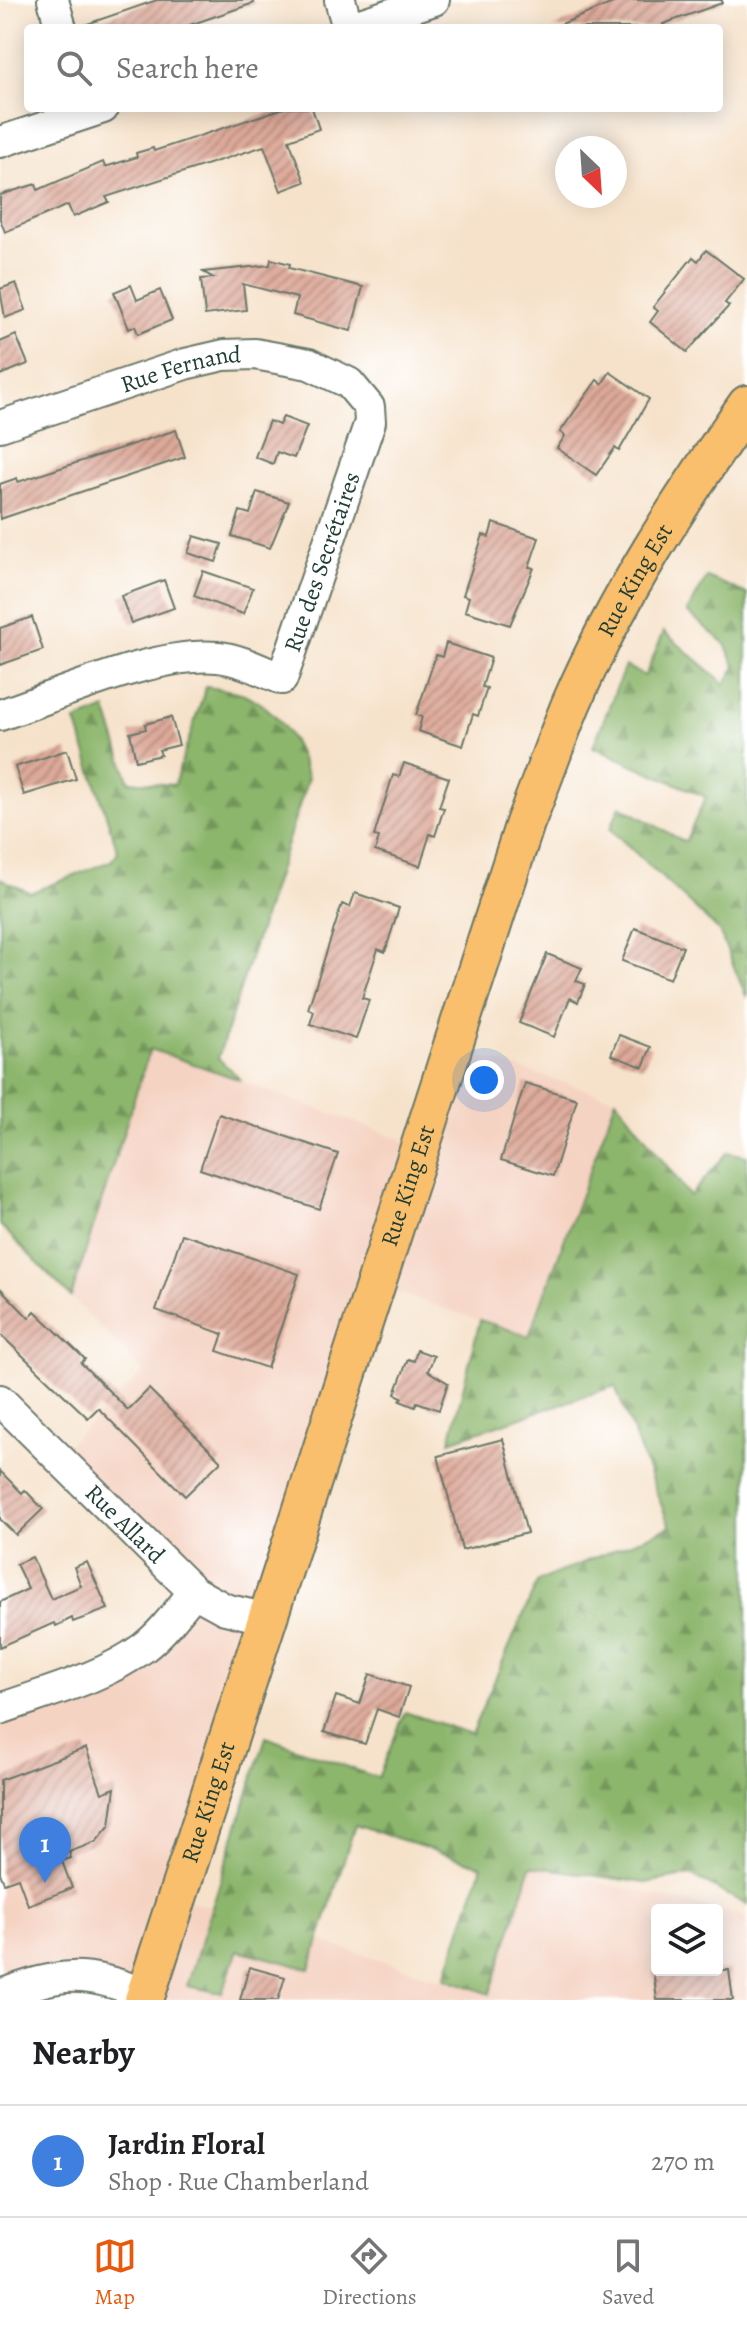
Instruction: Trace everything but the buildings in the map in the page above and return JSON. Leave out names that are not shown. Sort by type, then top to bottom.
[{"type":"main road","name":"Rue King Est","points":[[145,1997],[525,823],[572,703],[654,545],[747,405]]},
{"type":"street","points":[[53,0],[60,24]]},
{"type":"street","points":[[340,0],[347,24]]},
{"type":"street","points":[[360,24],[434,0]]},
{"type":"street","points":[[0,142],[85,112]]},
{"type":"street","name":"Rue Fernand","points":[[0,426],[185,364],[224,355],[255,354],[309,364],[349,383],[362,394]]},
{"type":"street","name":"Rue des Secrétaires","points":[[0,715],[144,667],[183,659],[219,657],[282,679],[370,422],[369,407],[362,394]]},
{"type":"street","name":"Rue Allard","points":[[1,1403],[194,1592],[225,1609],[268,1619]]},
{"type":"street","points":[[0,1709],[126,1658],[157,1637],[194,1592]]},
{"type":"street","points":[[0,1995],[66,1975],[89,1975],[145,1997]]},
{"type":"shaded area","points":[[450,1047],[616,1099],[529,1337],[377,1286],[178,1897],[489,1994],[531,1866],[692,1904],[651,1904],[651,1976],[723,1976],[723,1911],[747,1917],[747,2000],[0,2000],[0,1709],[100,1671],[193,1592],[56,1456],[144,1372],[71,1297],[151,1048],[420,1146]]},
{"type":"green space","points":[[707,577],[747,594],[747,998],[719,931],[610,829],[620,806],[685,842],[706,797],[593,747],[625,666],[645,676],[664,632],[725,684],[736,667],[725,644],[687,612]]},
{"type":"green space","points":[[206,687],[244,694],[268,709],[292,740],[308,778],[218,1058],[241,1080],[150,1049],[71,1297],[0,1225],[0,878],[30,893],[111,861],[118,852],[76,721],[106,709],[129,781],[174,785]]},
{"type":"green space","points":[[616,1099],[690,1196],[728,1152],[747,1156],[747,1905],[691,1875],[645,1883],[531,1866],[490,1994],[445,1978],[482,1866],[355,1825],[310,1969],[238,1950],[222,1993],[187,1986],[266,1737],[378,1778],[405,1712],[471,1734],[538,1581],[670,1527],[615,1386],[450,1441],[480,1320],[529,1336]]},
{"type":"place","name":"Jardin Floral","points":[[45,1883]]}]
